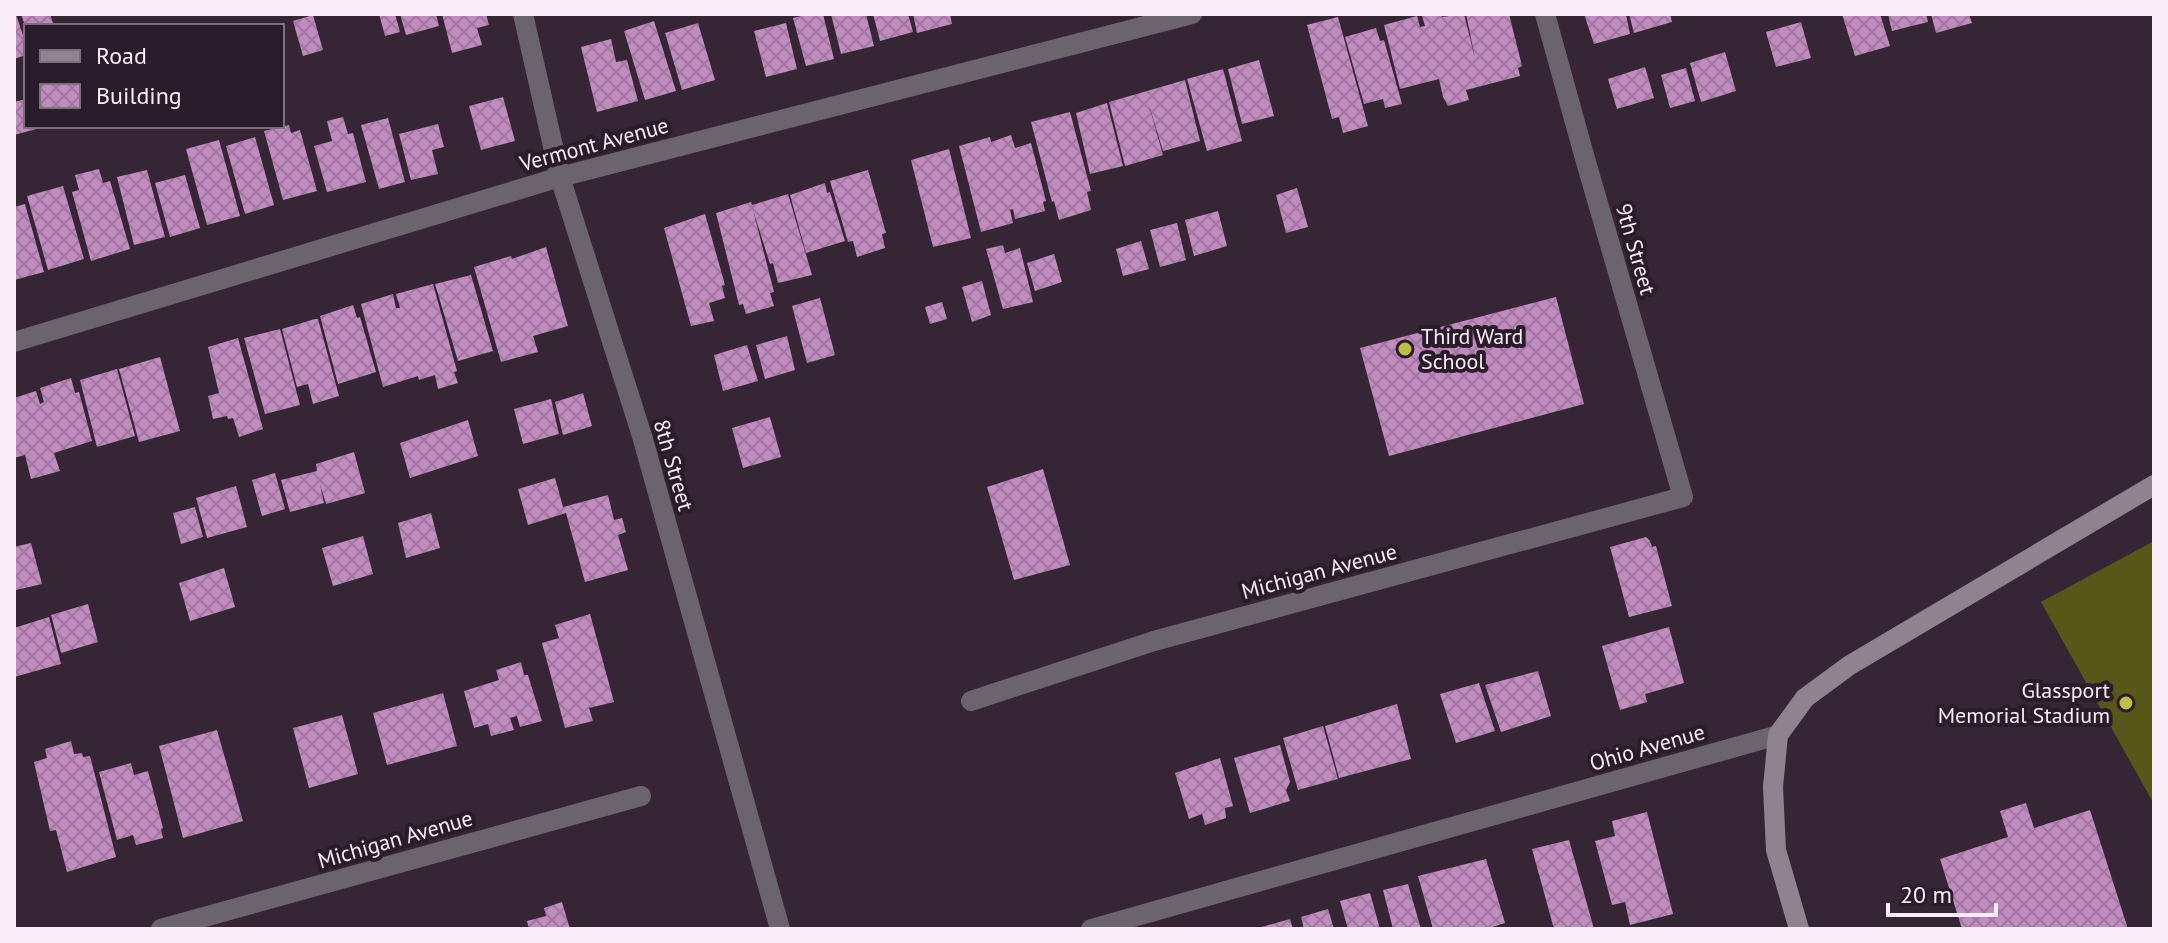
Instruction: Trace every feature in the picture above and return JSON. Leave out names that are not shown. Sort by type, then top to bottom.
[{"type":"main road","points":[[1799,929],[1776,850],[1773,787],[1778,735],[1805,698],[1850,665],[2154,485]]},
{"type":"street","name":"8th Street","points":[[523,14],[560,177],[642,436],[780,929]]},
{"type":"street","name":"Vermont Avenue","points":[[14,342],[560,177],[1192,14]]},
{"type":"street","name":"9th Street","points":[[1545,14],[1683,497]]},
{"type":"street","name":"Michigan Avenue","points":[[971,701],[1154,641],[1683,497]]},
{"type":"street","name":"Ohio Avenue","points":[[1091,929],[1778,735]]},
{"type":"street","name":"Michigan Avenue","points":[[161,929],[641,796]]},
{"type":"shaded area","name":"Glassport Memorial Stadium","points":[[2154,541],[2154,804],[2041,602]]},
{"type":"building","points":[[16,14],[24,39],[24,56],[14,59]]},
{"type":"building","points":[[21,14],[50,14],[53,24],[24,24]]},
{"type":"building","points":[[379,14],[395,14],[400,32],[385,36]]},
{"type":"building","points":[[400,14],[436,14],[439,26],[406,35]]},
{"type":"building","points":[[442,14],[486,14],[489,25],[477,28],[482,45],[452,53]]},
{"type":"building","points":[[823,14],[834,59],[806,66],[793,18]]},
{"type":"building","points":[[831,14],[866,14],[874,46],[841,54]]},
{"type":"building","points":[[873,14],[908,14],[913,32],[880,41]]},
{"type":"building","points":[[913,14],[950,14],[952,24],[917,33]]},
{"type":"building","points":[[1442,14],[1442,17],[1464,14],[1475,58],[1466,14],[1509,14],[1522,66],[1518,68],[1520,76],[1466,90],[1469,100],[1448,106],[1439,79],[1400,89],[1384,25],[1417,16],[1420,27],[1425,26],[1422,16]]},
{"type":"building","points":[[1584,14],[1626,14],[1630,34],[1594,44]]},
{"type":"building","points":[[1629,14],[1670,14],[1672,22],[1634,33]]},
{"type":"building","points":[[1842,14],[1880,14],[1890,46],[1855,56]]},
{"type":"building","points":[[1888,14],[1926,14],[1928,22],[1892,31]]},
{"type":"building","points":[[1931,14],[1969,14],[1972,23],[1936,33]]},
{"type":"building","points":[[313,15],[323,50],[303,56],[293,21]]},
{"type":"building","points":[[1338,17],[1368,126],[1343,133],[1339,117],[1332,119],[1307,25]]},
{"type":"building","points":[[654,21],[676,91],[645,100],[624,31]]},
{"type":"building","points":[[1801,22],[1811,58],[1776,67],[1766,32]]},
{"type":"building","points":[[698,23],[715,80],[682,90],[665,33]]},
{"type":"building","points":[[786,23],[797,69],[766,77],[754,31]]},
{"type":"building","points":[[1376,28],[1380,41],[1384,40],[1402,104],[1385,108],[1383,99],[1364,104],[1345,37]]},
{"type":"building","points":[[611,39],[616,62],[627,60],[638,101],[597,112],[581,47]]},
{"type":"building","points":[[1725,52],[1736,91],[1701,102],[1690,63]]},
{"type":"building","points":[[1259,60],[1274,116],[1242,124],[1228,69]]},
{"type":"building","points":[[1645,67],[1654,98],[1617,109],[1608,79]]},
{"type":"building","points":[[1686,68],[1695,101],[1670,108],[1661,75]]},
{"type":"building","points":[[1223,69],[1242,141],[1207,151],[1187,79]]},
{"type":"building","points":[[1185,80],[1200,141],[1163,151],[1148,102],[1163,155],[1125,166],[1109,102]]},
{"type":"building","points":[[503,97],[515,141],[481,150],[469,106]]},
{"type":"building","points":[[24,100],[24,128],[40,128],[14,135],[14,102]]},
{"type":"building","points":[[1107,103],[1123,166],[1090,174],[1076,113]]},
{"type":"building","points":[[1070,112],[1091,191],[1087,192],[1091,210],[1059,220],[1031,122]]},
{"type":"building","points":[[343,117],[348,134],[353,133],[366,182],[327,192],[314,146],[332,141],[327,121]]},
{"type":"building","points":[[388,118],[405,182],[379,189],[361,125]]},
{"type":"building","points":[[438,124],[444,147],[432,150],[438,174],[411,180],[399,134]]},
{"type":"building","points":[[289,125],[291,133],[300,130],[317,191],[283,200],[264,131]]},
{"type":"building","points":[[1011,135],[1015,148],[1031,143],[1046,201],[1043,202],[1045,211],[1015,219],[1013,209],[1010,210],[1013,223],[981,232],[959,146],[990,137],[991,142]]},
{"type":"building","points":[[255,137],[274,205],[245,214],[226,146]]},
{"type":"building","points":[[219,140],[240,216],[207,225],[186,149]]},
{"type":"building","points":[[949,149],[971,238],[933,247],[911,160]]},
{"type":"building","points":[[99,169],[103,183],[110,181],[130,249],[91,261],[72,192],[79,190],[75,175]]},
{"type":"building","points":[[147,170],[165,237],[134,245],[117,177]]},
{"type":"building","points":[[868,170],[886,233],[882,234],[885,248],[857,257],[853,241],[848,242],[830,181]]},
{"type":"building","points":[[185,175],[200,228],[170,237],[155,183]]},
{"type":"building","points":[[825,183],[845,241],[806,253],[790,195]]},
{"type":"building","points":[[63,186],[84,259],[48,270],[27,196]]},
{"type":"building","points":[[1297,188],[1308,227],[1286,233],[1276,195]]},
{"type":"building","points":[[788,194],[812,275],[778,283],[753,210],[774,292],[770,293],[774,306],[746,314],[743,304],[739,305],[716,213]]},
{"type":"building","points":[[25,204],[44,272],[14,280],[14,207]]},
{"type":"building","points":[[1218,211],[1227,246],[1194,256],[1185,220]]},
{"type":"building","points":[[705,214],[725,285],[722,286],[725,298],[709,303],[714,321],[691,326],[664,228]]},
{"type":"building","points":[[1177,223],[1186,260],[1160,267],[1150,230]]},
{"type":"building","points":[[1141,241],[1149,269],[1123,276],[1116,249]]},
{"type":"building","points":[[1003,245],[1005,253],[1020,248],[1033,302],[1003,309],[986,249]]},
{"type":"building","points":[[546,247],[568,326],[533,336],[538,352],[501,362],[474,267],[511,256],[512,259]]},
{"type":"building","points":[[1054,254],[1062,282],[1035,291],[1027,263]]},
{"type":"building","points":[[471,275],[493,351],[458,361],[435,284]]},
{"type":"building","points":[[982,281],[991,315],[972,322],[962,287]]},
{"type":"building","points":[[433,284],[458,383],[438,389],[435,375],[419,380],[418,376],[383,387],[361,304],[393,294],[396,308],[400,308],[396,294]]},
{"type":"building","points":[[1556,297],[1584,404],[1389,456],[1360,348]]},
{"type":"building","points":[[820,298],[835,355],[807,363],[792,306]]},
{"type":"building","points":[[942,302],[947,319],[930,324],[925,307]]},
{"type":"building","points":[[353,305],[357,318],[360,317],[376,372],[338,384],[320,316]]},
{"type":"building","points":[[318,319],[339,396],[313,404],[308,384],[297,387],[282,329]]},
{"type":"building","points":[[280,329],[300,405],[265,414],[244,338]]},
{"type":"building","points":[[787,336],[795,370],[765,379],[756,345]]},
{"type":"building","points":[[238,338],[263,429],[239,437],[233,418],[213,419],[208,396],[219,393],[208,347]]},
{"type":"building","points":[[747,345],[758,381],[723,391],[714,355]]},
{"type":"building","points":[[160,357],[180,431],[139,442],[119,369]]},
{"type":"building","points":[[117,369],[135,436],[97,447],[80,380]]},
{"type":"building","points":[[71,378],[75,393],[79,392],[92,441],[54,453],[60,471],[31,479],[25,455],[14,458],[14,398],[36,391],[40,404],[44,402],[40,388]]},
{"type":"building","points":[[583,393],[592,426],[563,435],[555,402]]},
{"type":"building","points":[[551,399],[559,434],[523,444],[514,409]]},
{"type":"building","points":[[770,417],[781,457],[743,468],[732,428]]},
{"type":"building","points":[[468,420],[478,456],[410,478],[400,443]]},
{"type":"building","points":[[354,452],[365,493],[326,504],[320,484],[324,503],[290,512],[281,480],[317,471],[316,464]]},
{"type":"building","points":[[1043,469],[1070,565],[1014,580],[987,487]]},
{"type":"building","points":[[275,473],[285,509],[262,516],[252,480]]},
{"type":"building","points":[[555,478],[563,507],[608,495],[614,520],[622,518],[626,532],[618,535],[628,570],[585,582],[566,513],[528,525],[518,489]]},
{"type":"building","points":[[236,486],[247,527],[207,538],[196,498]]},
{"type":"building","points":[[195,507],[203,537],[181,544],[173,513]]},
{"type":"building","points":[[431,513],[440,548],[406,558],[398,523]]},
{"type":"building","points":[[363,536],[373,574],[333,586],[322,548]]},
{"type":"building","points":[[1646,537],[1652,547],[1656,546],[1672,606],[1629,617],[1610,547]]},
{"type":"building","points":[[31,543],[42,584],[16,590],[14,547]]},
{"type":"building","points":[[224,568],[235,607],[190,621],[179,583]]},
{"type":"building","points":[[88,604],[98,642],[61,653],[51,615]]},
{"type":"building","points":[[590,614],[614,702],[589,708],[593,721],[565,728],[542,643],[559,638],[555,625]]},
{"type":"building","points":[[49,617],[61,664],[14,677],[14,628]]},
{"type":"building","points":[[1669,627],[1684,683],[1645,694],[1647,702],[1620,710],[1602,646]]},
{"type":"building","points":[[521,662],[542,721],[520,727],[517,716],[510,718],[514,730],[491,736],[488,724],[474,728],[464,691],[499,680],[496,670]]},
{"type":"building","points":[[1538,671],[1551,716],[1501,732],[1485,685]]},
{"type":"building","points":[[1479,683],[1495,731],[1456,743],[1440,694]]},
{"type":"building","points":[[443,693],[457,746],[387,765],[373,713]]},
{"type":"building","points":[[1397,704],[1411,759],[1339,778],[1325,726]]},
{"type":"building","points":[[342,715],[358,774],[309,788],[293,728]]},
{"type":"building","points":[[1323,726],[1338,779],[1298,790],[1283,738]]},
{"type":"building","points":[[217,730],[243,821],[183,838],[159,746]]},
{"type":"building","points":[[71,741],[74,754],[90,756],[116,857],[67,872],[56,830],[50,831],[34,762],[47,758],[45,749]]},
{"type":"building","points":[[1280,745],[1290,782],[1286,790],[1290,801],[1250,813],[1234,758]]},
{"type":"building","points":[[1220,758],[1233,806],[1225,808],[1226,818],[1205,825],[1202,814],[1189,819],[1175,773]]},
{"type":"building","points":[[131,763],[134,775],[148,771],[163,828],[163,838],[136,845],[133,835],[117,840],[99,772]]},
{"type":"building","points":[[2026,803],[2034,828],[2090,810],[2128,929],[1962,929],[1940,859],[2008,837],[2000,811]]},
{"type":"building","points":[[1647,812],[1673,914],[1630,925],[1625,902],[1612,905],[1595,841],[1615,836],[1612,821]]},
{"type":"building","points":[[1569,840],[1594,929],[1554,929],[1532,849]]},
{"type":"building","points":[[1486,859],[1505,923],[1486,929],[1433,929],[1418,876]]},
{"type":"building","points":[[1408,884],[1421,929],[1393,929],[1383,890]]},
{"type":"building","points":[[1370,893],[1380,929],[1348,929],[1340,901]]},
{"type":"building","points":[[562,902],[570,929],[529,929],[527,921],[546,916],[544,908]]},
{"type":"building","points":[[1328,909],[1334,929],[1304,929],[1301,917]]},
{"type":"building","points":[[1290,919],[1293,929],[1258,929],[1258,928]]},
{"type":"place","name":"Third Ward School","points":[[1405,349]]},
{"type":"place","name":"Glassport Memorial Stadium","points":[[2126,703]]}]
